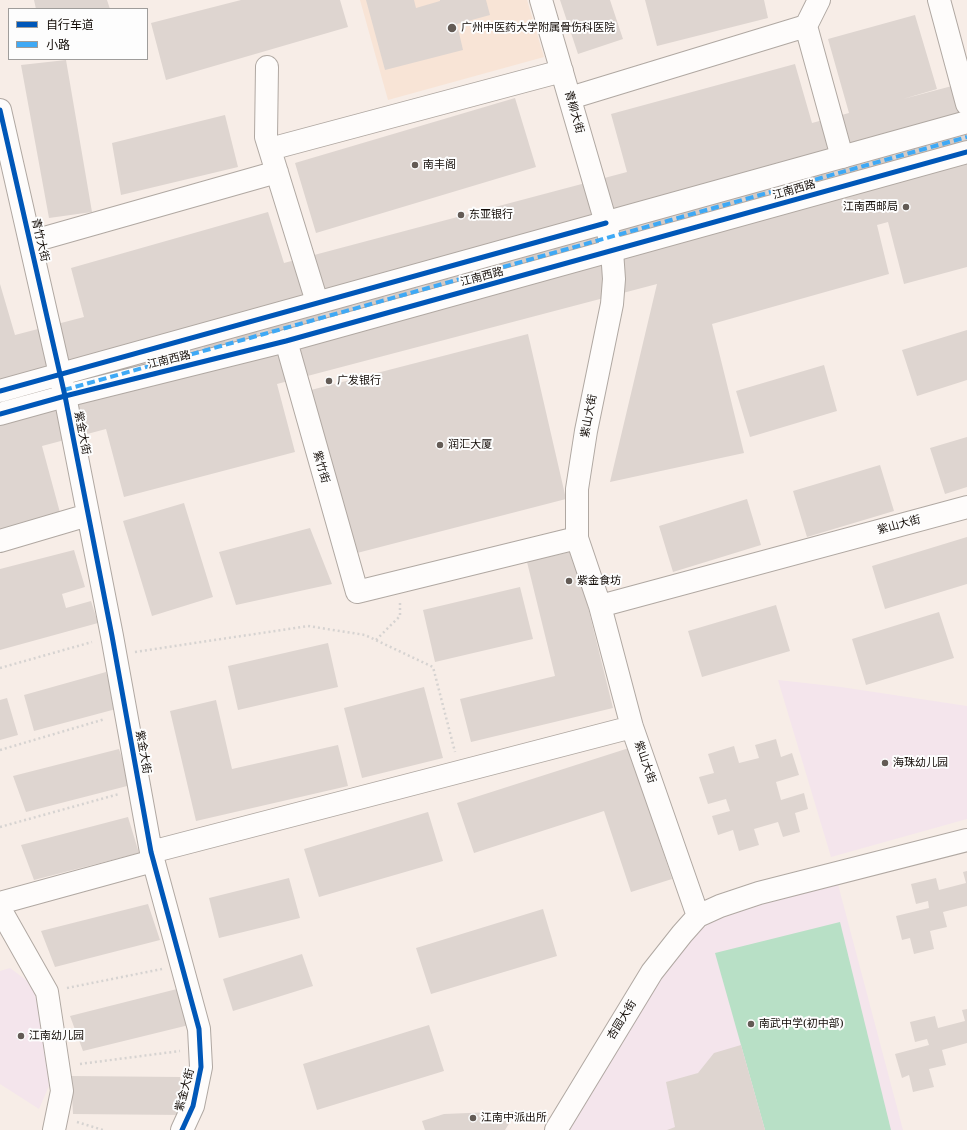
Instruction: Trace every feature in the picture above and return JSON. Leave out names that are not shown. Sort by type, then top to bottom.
[{"type":"street","name":"青柳大街","points":[[541,0],[606,223]]},
{"type":"street","points":[[819,0],[806,26],[842,157]]},
{"type":"street","points":[[939,0],[967,104]]},
{"type":"street","points":[[570,98],[806,26]]},
{"type":"street","points":[[267,67],[266,137],[317,302]]},
{"type":"street","points":[[270,149],[562,71]]},
{"type":"street","name":"青竹大街","points":[[0,110],[60,373]]},
{"type":"street","points":[[0,391],[60,373],[967,122]]},
{"type":"street","name":"江南西路","points":[[0,414],[65,396],[286,341],[967,152]]},
{"type":"street","points":[[30,242],[277,172]]},
{"type":"street","name":"紫山大街","points":[[606,223],[612,251],[614,279],[612,304],[586,431],[577,489],[577,538],[600,606],[632,727],[698,916]]},
{"type":"street","name":"紫竹街","points":[[286,341],[357,592],[400,582]]},
{"type":"street","name":"紫金大街","points":[[60,373],[114,645],[152,856],[199,1029],[201,1067],[193,1106],[182,1130]]},
{"type":"street","name":"紫山大街","points":[[600,606],[967,507]]},
{"type":"street","points":[[0,540],[88,515]]},
{"type":"street","points":[[400,582],[577,538]]},
{"type":"street","points":[[0,903],[152,856],[632,727]]},
{"type":"street","points":[[698,916],[720,906],[759,893],[967,840]]},
{"type":"street","points":[[0,909],[47,992],[62,1092],[56,1123]]},
{"type":"street","name":"杏园大街","points":[[556,1130],[652,972],[698,916]]},
{"type":"path","points":[[376,640],[400,616],[400,582]]},
{"type":"path","points":[[0,668],[114,645],[308,626],[366,635],[433,667],[460,772]]},
{"type":"path","points":[[0,750],[126,712]]},
{"type":"path","points":[[0,827],[139,788]]},
{"type":"path","points":[[47,992],[182,965]]},
{"type":"path","points":[[59,1067],[200,1049]]},
{"type":"path","points":[[56,1123],[103,1130]]},
{"type":"shaded area","name":"广州中医药大学附属骨伤科医院","points":[[360,0],[527,0],[544,57],[388,100]]},
{"type":"shaded area","name":"海珠幼儿园","points":[[778,680],[841,687],[967,706],[967,819],[831,857]]},
{"type":"shaded area","name":"南武中学(初中部)","points":[[835,873],[903,1130],[563,1130],[680,944],[704,918]]},
{"type":"shaded area","name":"江南幼儿园","points":[[10,968],[37,988],[49,1086],[39,1109],[0,1084],[0,971]]},
{"type":"green space","points":[[840,922],[891,1130],[765,1130],[715,953]]},
{"type":"building","points":[[34,0],[107,0],[110,8],[36,8]]},
{"type":"building","points":[[241,0],[340,0],[348,27],[166,80],[151,23]]},
{"type":"building","points":[[366,0],[414,0],[416,8],[440,0],[486,0],[490,15],[457,24],[463,50],[385,70]]},
{"type":"building","points":[[560,0],[610,0],[623,39],[578,54]]},
{"type":"building","points":[[645,0],[764,0],[768,18],[657,46]]},
{"type":"building","points":[[915,15],[937,89],[903,99],[967,82],[967,267],[904,284],[888,222],[877,225],[889,274],[712,324],[744,453],[610,482],[657,284],[277,384],[295,452],[124,497],[106,429],[42,446],[62,520],[0,537],[0,284],[15,335],[84,317],[71,268],[268,212],[284,263],[627,172],[611,114],[795,64],[812,123],[849,113],[828,39]]},
{"type":"building","points":[[66,60],[92,212],[49,218],[21,65]]},
{"type":"building","name":"南丰阁","points":[[515,98],[536,167],[316,233],[295,163]]},
{"type":"building","points":[[225,115],[238,167],[121,195],[112,143]]},
{"type":"building","points":[[967,330],[967,380],[917,396],[902,350]]},
{"type":"building","name":"润汇大厦","points":[[528,334],[566,499],[357,553],[311,390]]},
{"type":"building","points":[[824,365],[837,411],[750,437],[736,391]]},
{"type":"building","points":[[967,437],[967,487],[945,494],[930,448]]},
{"type":"building","points":[[880,465],[894,511],[807,537],[793,491]]},
{"type":"building","points":[[747,499],[761,545],[673,572],[659,526]]},
{"type":"building","points":[[184,503],[213,597],[152,616],[123,521]]},
{"type":"building","points":[[310,528],[332,584],[236,605],[219,552]]},
{"type":"building","points":[[967,537],[967,584],[885,609],[872,566]]},
{"type":"building","points":[[74,550],[85,587],[62,594],[66,608],[91,601],[98,623],[0,650],[0,569]]},
{"type":"building","points":[[574,551],[613,708],[471,742],[460,699],[555,676],[527,562]]},
{"type":"building","points":[[520,587],[533,639],[435,662],[423,610]]},
{"type":"building","points":[[776,605],[790,651],[702,677],[688,631]]},
{"type":"building","points":[[939,612],[954,658],[866,685],[852,639]]},
{"type":"building","points":[[328,643],[338,687],[238,710],[228,666]]},
{"type":"building","points":[[106,672],[116,709],[34,731],[24,695]]},
{"type":"building","points":[[424,687],[443,758],[362,778],[344,708]]},
{"type":"building","points":[[7,698],[18,735],[0,740],[0,700]]},
{"type":"building","points":[[216,700],[232,769],[338,745],[348,786],[196,821],[170,711]]},
{"type":"building","points":[[776,739],[781,757],[792,753],[799,775],[776,782],[781,800],[804,793],[808,809],[795,813],[800,832],[783,837],[778,822],[754,829],[759,845],[739,851],[733,830],[718,835],[712,816],[730,811],[726,799],[708,804],[699,777],[714,773],[708,754],[734,746],[739,763],[759,758],[755,745]]},
{"type":"building","points":[[629,748],[672,879],[631,892],[604,811],[474,853],[457,803]]},
{"type":"building","points":[[119,749],[131,785],[26,812],[13,776]]},
{"type":"building","points":[[428,812],[443,861],[319,897],[304,849]]},
{"type":"building","points":[[128,817],[139,853],[34,880],[21,845]]},
{"type":"building","points":[[967,871],[967,906],[943,912],[947,927],[930,931],[934,949],[914,954],[910,938],[902,940],[896,916],[929,908],[928,901],[916,904],[911,884],[936,878],[939,890],[966,883],[963,872]]},
{"type":"building","points":[[289,878],[300,918],[219,938],[209,898]]},
{"type":"building","points":[[148,904],[160,940],[55,967],[41,931]]},
{"type":"building","points":[[543,909],[557,956],[431,994],[416,948]]},
{"type":"building","points":[[302,954],[313,986],[233,1011],[223,979]]},
{"type":"building","points":[[177,989],[189,1025],[83,1051],[70,1016]]},
{"type":"building","points":[[967,1009],[967,1043],[942,1050],[946,1065],[929,1069],[934,1087],[913,1092],[909,1075],[902,1078],[895,1054],[929,1045],[927,1039],[915,1042],[910,1022],[935,1016],[938,1028],[965,1021],[962,1010]]},
{"type":"building","points":[[429,1025],[444,1071],[317,1110],[303,1064]]},
{"type":"building","points":[[741,1045],[765,1130],[667,1130],[675,1127],[666,1082],[698,1073],[714,1053]]},
{"type":"building","points":[[71,1076],[180,1077],[184,1115],[73,1114]]},
{"type":"building","name":"江南中派出所","points":[[517,1111],[505,1130],[425,1130],[422,1121],[444,1114]]},
{"type":"tunnel","points":[[205,351],[967,137]]},
{"type":"marked path","points":[[64,390],[967,137]]},
{"type":"cycle path","points":[[0,110],[65,396],[112,636],[151,852],[199,1029],[201,1067],[193,1106],[182,1130]]},
{"type":"cycle path","points":[[0,414],[65,396],[286,341],[967,152]]},
{"type":"cycle path","points":[[0,391],[606,223]]},
{"type":"place","name":"广州中医药大学附属骨伤科医院","points":[[452,28]]},
{"type":"place","name":"南丰阁","points":[[415,165]]},
{"type":"place","name":"江南西邮局","points":[[906,207]]},
{"type":"place","name":"东亚银行","points":[[461,215]]},
{"type":"place","name":"广发银行","points":[[329,381]]},
{"type":"place","name":"润汇大厦","points":[[440,445]]},
{"type":"place","name":"紫金食坊","points":[[569,581]]},
{"type":"place","name":"海珠幼儿园","points":[[885,763]]},
{"type":"place","name":"南武中学(初中部)","points":[[751,1024]]},
{"type":"place","name":"江南幼儿园","points":[[21,1036]]},
{"type":"place","name":"江南中派出所","points":[[473,1118]]}]
